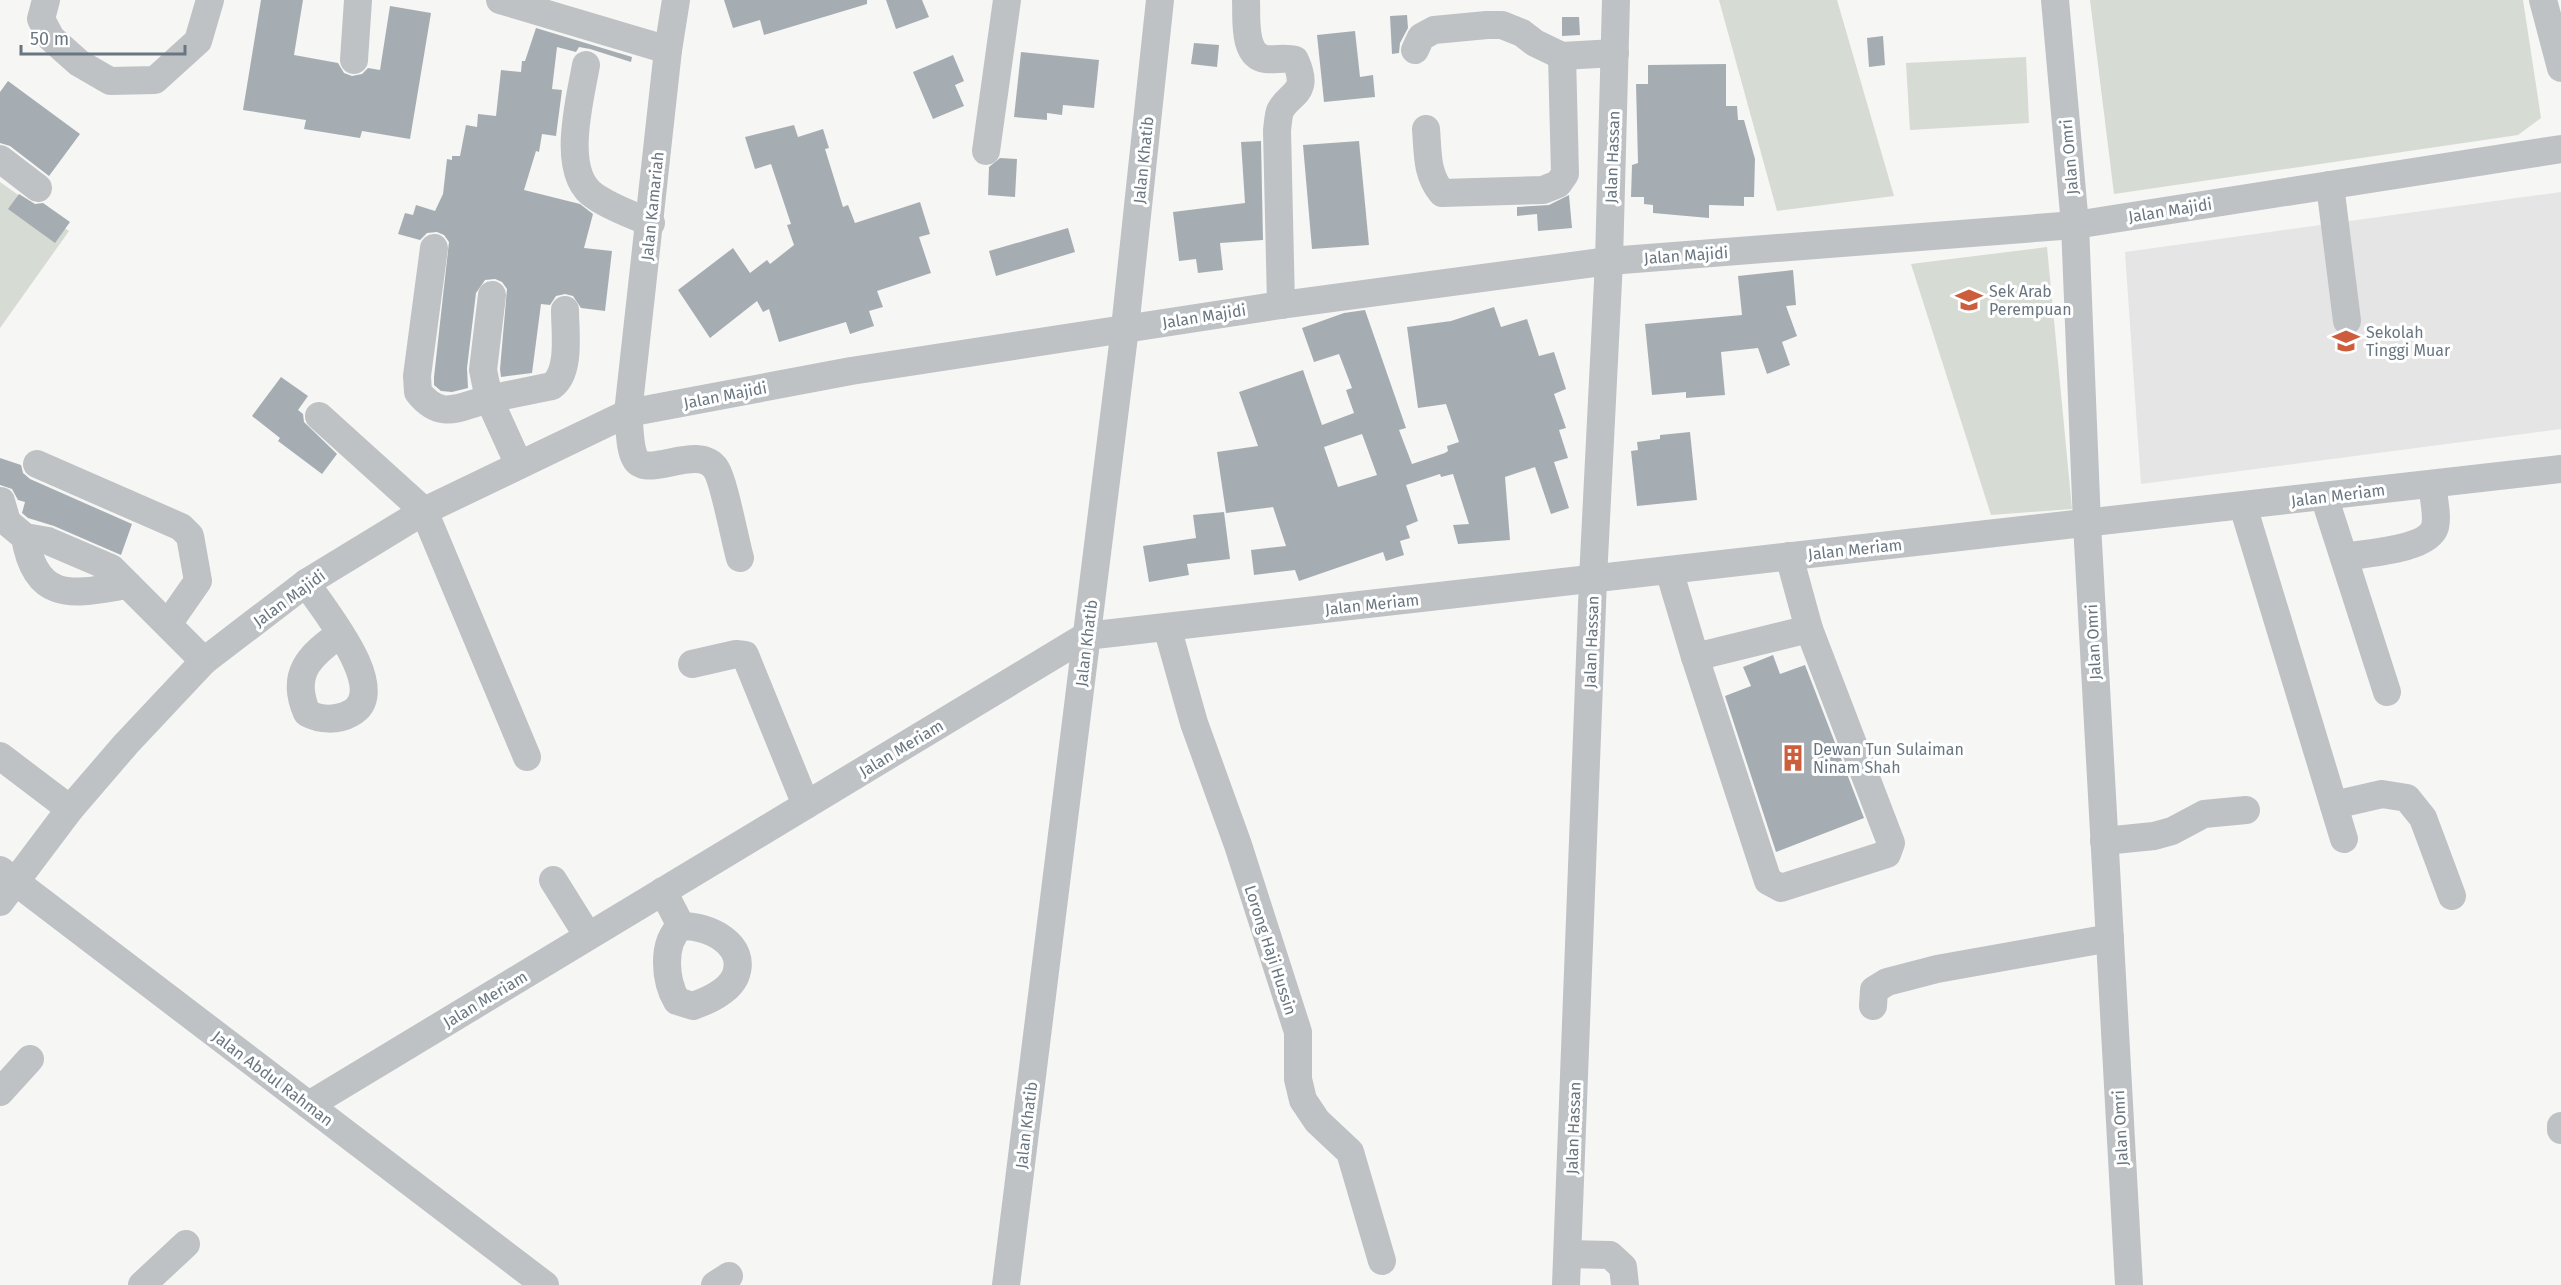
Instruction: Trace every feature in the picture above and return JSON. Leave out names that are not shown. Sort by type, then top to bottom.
[{"type":"street","points":[[46,0],[41,19],[51,38],[79,63],[110,81],[156,80],[198,41],[210,0]]},
{"type":"street","points":[[354,60],[358,0]]},
{"type":"street","points":[[500,0],[668,50]]},
{"type":"street","name":"Jalan Kamariah","points":[[676,0],[668,50],[651,223],[627,413],[635,459],[641,464],[652,465],[695,458],[704,459],[717,470],[740,558]]},
{"type":"street","points":[[986,151],[1007,0]]},
{"type":"street","name":"Jalan Khatib","points":[[1006,1285],[1125,328],[1160,0]]},
{"type":"street","points":[[1246,0],[1248,41],[1254,54],[1264,59],[1295,60],[1299,73],[1300,88],[1280,112],[1277,130],[1281,304]]},
{"type":"street","name":"Jalan Hassan","points":[[1566,1285],[1593,579],[1609,261],[1616,0]]},
{"type":"street","name":"Jalan Omri","points":[[2055,0],[2075,225],[2087,524],[2129,1285]]},
{"type":"street","points":[[2543,0],[2561,68]]},
{"type":"street","points":[[1415,50],[1421,37],[1434,30],[1495,25],[1522,33],[1534,43],[1562,56],[1615,53]]},
{"type":"street","points":[[1426,129],[1429,168],[1433,182],[1442,193],[1543,190],[1557,184],[1565,174],[1562,56]]},
{"type":"street","points":[[586,65],[576,129],[575,165],[581,182],[594,197],[651,223]]},
{"type":"street","name":"Jalan Majidi","points":[[5,885],[126,744],[204,661],[306,583],[424,511],[627,413],[851,371],[1281,304],[1609,261],[2075,225],[2561,149]]},
{"type":"street","points":[[0,159],[38,188]]},
{"type":"street","points":[[2330,185],[2347,321]]},
{"type":"street","points":[[434,248],[417,376],[418,392],[434,409],[444,411],[552,386],[559,381],[563,367],[565,310]]},
{"type":"street","points":[[492,295],[483,370],[489,399],[519,465]]},
{"type":"street","points":[[319,416],[424,511],[527,757]]},
{"type":"street","points":[[37,464],[181,526],[186,531],[190,536],[198,581],[168,624]]},
{"type":"street","name":"Jalan Meriam","points":[[309,1105],[1086,636],[2561,469]]},
{"type":"street","points":[[2344,557],[2418,543],[2431,537],[2436,524],[2432,484]]},
{"type":"street","points":[[2324,496],[2387,692]]},
{"type":"street","points":[[1,501],[7,522],[26,537],[48,541],[111,568],[204,661]]},
{"type":"street","points":[[2243,506],[2344,839]]},
{"type":"street","points":[[26,537],[38,572],[56,590],[78,593],[128,585]]},
{"type":"street","points":[[1669,570],[1768,881],[1782,888],[1887,854],[1892,843],[1809,629],[1789,556]]},
{"type":"street","points":[[306,583],[340,634]]},
{"type":"street","name":"Lorong Haji Hussin","points":[[1167,627],[1194,723],[1238,845],[1298,1032],[1298,1079],[1304,1100],[1317,1122],[1350,1152],[1382,1261]]},
{"type":"street","points":[[1695,657],[1809,629]]},
{"type":"street","points":[[692,664],[736,654],[745,655],[806,805]]},
{"type":"street","points":[[0,756],[70,809]]},
{"type":"street","points":[[2334,805],[2382,794],[2407,798],[2423,818],[2452,896]]},
{"type":"street","points":[[2104,841],[2154,836],[2172,831],[2204,814],[2246,810]]},
{"type":"street","points":[[553,880],[588,936]]},
{"type":"street","name":"Jalan Abdul Rahman","points":[[5,885],[309,1105],[545,1285]]},
{"type":"street","points":[[663,891],[681,926]]},
{"type":"street","points":[[1873,1006],[1874,990],[1902,977],[1989,958],[2110,938]]},
{"type":"street","points":[[0,1092],[30,1059]]},
{"type":"street","points":[[142,1285],[186,1244]]},
{"type":"street","points":[[1568,1254],[1610,1256],[1623,1267],[1624,1285]]},
{"type":"shaded area","points":[[1719,0],[1837,0],[1894,196],[1777,211]]},
{"type":"shaded area","points":[[2090,0],[2523,0],[2541,118],[2518,135],[2114,194]]},
{"type":"shaded area","points":[[2026,57],[2029,123],[1910,130],[1906,63]]},
{"type":"shaded area","points":[[0,182],[69,231],[0,328]]},
{"type":"shaded area","name":"Sekolah Tinggi Muar","points":[[2561,192],[2561,429],[2141,484],[2125,252]]},
{"type":"shaded area","points":[[2047,247],[2072,509],[1991,515],[1911,264]]},
{"type":"building","points":[[261,0],[303,0],[294,55],[338,63],[344,73],[352,76],[362,74],[368,68],[380,70],[390,6],[431,13],[410,139],[362,131],[360,138],[304,129],[306,120],[243,110]]},
{"type":"building","points":[[724,0],[867,0],[867,4],[764,35],[760,20],[733,28]]},
{"type":"building","points":[[886,0],[922,0],[929,17],[896,29]]},
{"type":"building","points":[[1407,15],[1408,28],[1400,43],[1399,53],[1392,54],[1390,16]]},
{"type":"building","points":[[1562,17],[1579,17],[1580,35],[1562,36]]},
{"type":"building","points":[[536,28],[632,57],[631,62],[590,49],[579,47],[576,52],[557,47],[552,89],[562,90],[556,136],[542,134],[539,152],[536,151],[524,190],[580,204],[593,214],[584,248],[612,251],[605,311],[581,308],[573,296],[565,294],[556,296],[550,305],[541,304],[532,373],[501,377],[507,289],[502,282],[495,279],[485,280],[476,293],[467,368],[468,388],[452,392],[441,391],[434,385],[434,377],[449,242],[444,235],[437,232],[427,233],[420,240],[398,234],[405,213],[413,215],[416,205],[435,211],[443,194],[447,159],[452,160],[452,156],[460,156],[466,125],[477,127],[478,114],[496,116],[501,70],[521,72],[522,61],[525,61]]},
{"type":"building","points":[[1355,31],[1360,77],[1373,75],[1375,97],[1324,102],[1317,35]]},
{"type":"building","points":[[1883,36],[1885,65],[1869,67],[1867,38]]},
{"type":"building","points":[[1194,43],[1219,45],[1217,67],[1191,64]]},
{"type":"building","points":[[1021,52],[1099,60],[1094,108],[1063,105],[1062,115],[1047,113],[1047,120],[1014,117]]},
{"type":"building","points":[[953,55],[964,81],[955,85],[964,106],[933,119],[913,72]]},
{"type":"building","points":[[1726,64],[1726,106],[1737,106],[1738,120],[1744,120],[1755,159],[1754,197],[1744,197],[1744,206],[1709,205],[1709,218],[1653,213],[1653,205],[1644,204],[1644,197],[1631,197],[1632,165],[1638,163],[1636,84],[1648,84],[1648,65]]},
{"type":"building","points":[[8,81],[80,134],[49,176],[10,146],[0,143],[0,92]]},
{"type":"building","points":[[794,125],[798,137],[823,129],[829,148],[825,149],[843,207],[848,205],[855,223],[920,202],[930,234],[919,237],[931,273],[877,291],[883,307],[869,311],[874,326],[850,334],[846,322],[779,342],[769,309],[763,312],[757,301],[710,338],[678,290],[733,248],[750,273],[767,260],[770,264],[794,245],[787,225],[791,224],[771,164],[755,169],[745,137]]},
{"type":"building","points":[[1261,141],[1263,240],[1220,243],[1223,270],[1198,273],[1196,259],[1179,261],[1173,212],[1245,203],[1241,142]]},
{"type":"building","points":[[1359,141],[1369,245],[1312,249],[1303,145]]},
{"type":"building","points":[[1000,158],[1017,159],[1015,197],[988,195],[989,167]]},
{"type":"building","points":[[19,194],[35,204],[43,203],[70,222],[55,243],[8,209]]},
{"type":"building","points":[[1569,195],[1572,228],[1538,231],[1537,214],[1517,216],[1517,207],[1549,205]]},
{"type":"building","points":[[1068,228],[1075,252],[996,276],[989,251]]},
{"type":"building","points":[[1793,270],[1796,305],[1786,306],[1797,336],[1782,342],[1790,365],[1767,374],[1758,348],[1721,352],[1725,395],[1686,398],[1686,392],[1652,395],[1645,324],[1742,315],[1738,276]]},
{"type":"building","points":[[1494,307],[1501,327],[1527,319],[1539,356],[1554,352],[1566,389],[1554,394],[1566,428],[1559,430],[1568,458],[1554,462],[1569,508],[1551,514],[1535,467],[1505,477],[1510,540],[1458,544],[1453,525],[1469,524],[1453,474],[1441,477],[1440,474],[1406,485],[1418,521],[1406,526],[1410,538],[1400,541],[1404,555],[1386,561],[1383,552],[1299,581],[1295,570],[1254,575],[1251,550],[1286,546],[1273,507],[1226,513],[1217,452],[1258,446],[1239,392],[1303,370],[1322,425],[1354,413],[1346,390],[1352,388],[1339,354],[1314,362],[1302,328],[1344,313],[1365,310],[1406,428],[1399,430],[1412,464],[1445,453],[1448,451],[1447,446],[1459,442],[1446,404],[1418,408],[1407,327],[1451,321]],"holes":[[[1362,434],[1377,475],[1338,487],[1324,447]]]},
{"type":"building","points":[[281,377],[308,396],[298,410],[303,414],[304,422],[337,454],[322,474],[278,441],[280,438],[252,416]]},
{"type":"building","points":[[1690,432],[1697,500],[1637,506],[1631,451],[1638,450],[1637,442],[1660,439],[1660,435]]},
{"type":"building","points":[[0,458],[21,465],[23,473],[30,479],[132,524],[121,555],[54,526],[28,518],[22,513],[25,502],[18,500],[12,489],[0,485]]},
{"type":"building","points":[[1224,512],[1230,559],[1187,564],[1189,575],[1149,582],[1143,546],[1196,538],[1193,515]]},
{"type":"building","name":"Dewan Tun Sulaiman Ninam Shah","points":[[1773,655],[1780,674],[1805,665],[1864,818],[1776,852],[1725,696],[1751,686],[1743,667]]},
{"type":"place","name":"Sek Arab Perempuan","points":[[1969,300]]},
{"type":"place","name":"Sekolah Tinggi Muar","points":[[2346,341]]},
{"type":"place","name":"Dewan Tun Sulaiman Ninam Shah","points":[[1793,758]]}]
